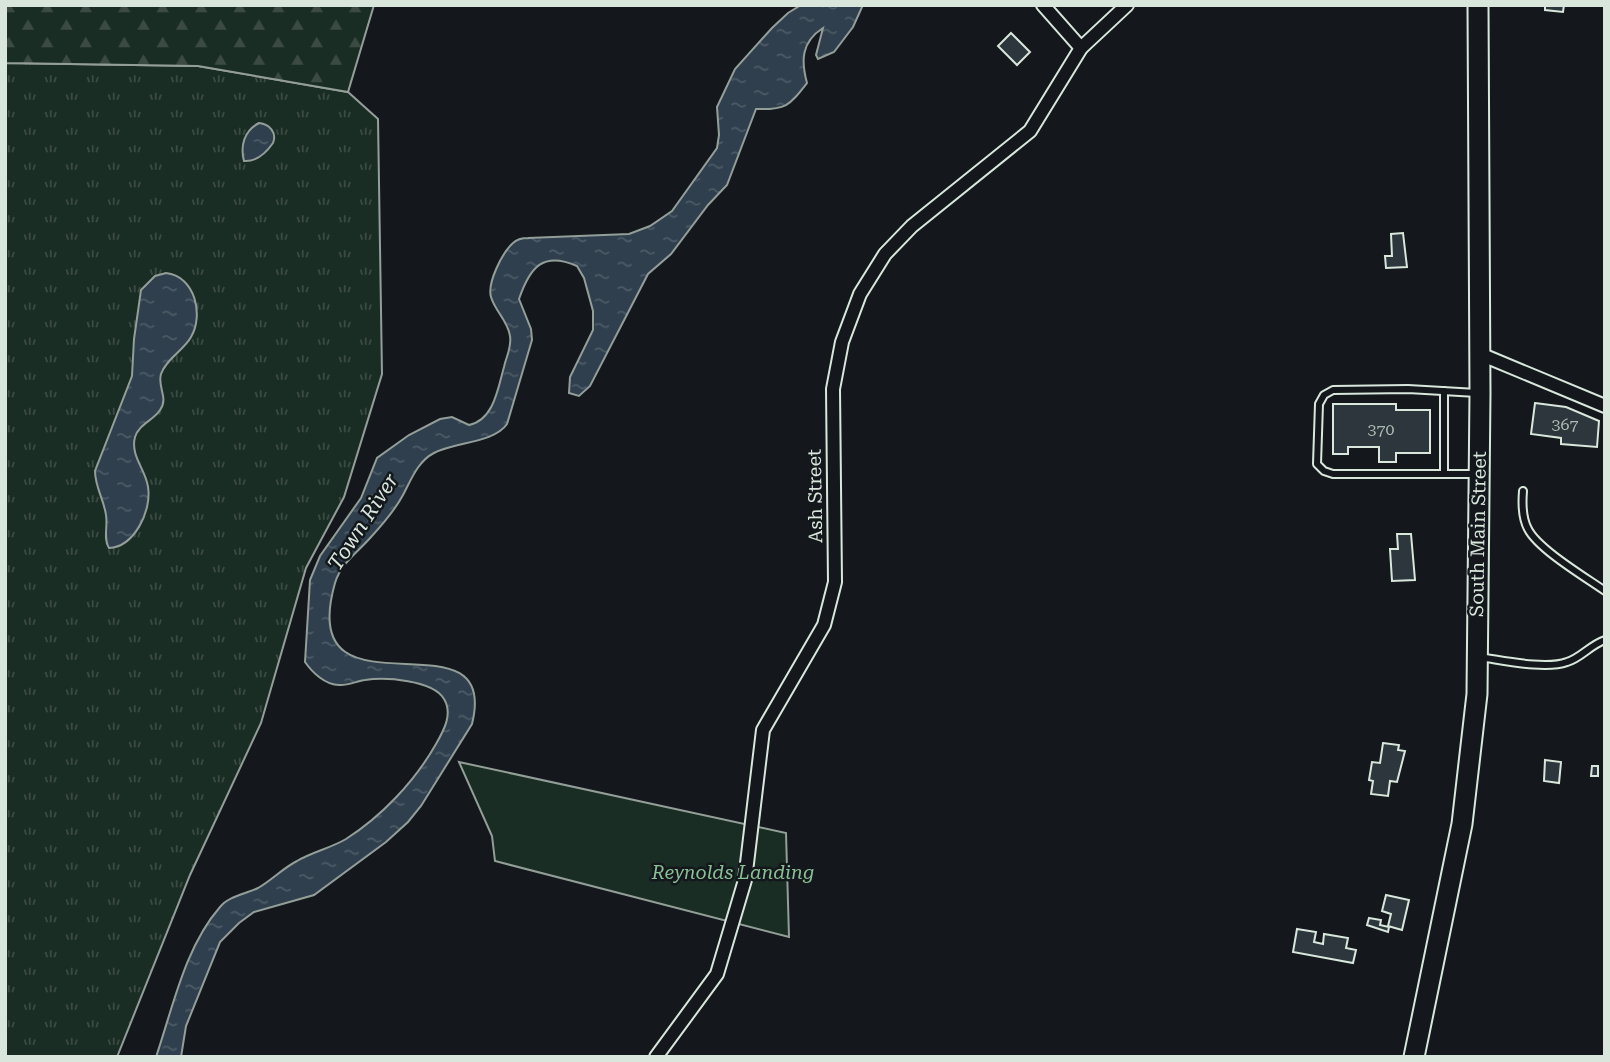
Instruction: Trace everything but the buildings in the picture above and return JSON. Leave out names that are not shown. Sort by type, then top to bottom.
[{"type":"main road","name":"South Main Street","points":[[1414,1057],[1462,824],[1477,694],[1480,393],[1478,5]]},
{"type":"street","points":[[1043,5],[1046,12],[1081,48]]},
{"type":"street","name":"Ash Street","points":[[656,1057],[717,974],[745,880],[763,730],[824,625],[830,604],[835,582],[833,389],[842,342],[860,294],[885,254],[912,226],[1030,131],[1081,48],[1127,5]]},
{"type":"street","points":[[1480,354],[1605,406]]},
{"type":"lane","points":[[1479,474],[1333,474],[1324,471],[1317,464],[1319,404],[1324,395],[1333,390],[1408,389],[1480,393]]},
{"type":"lane","points":[[1444,391],[1444,474]]},
{"type":"lane","points":[[1524,491],[1522,505],[1528,529],[1547,550],[1605,591]]},
{"type":"lane","points":[[1477,657],[1544,665],[1567,662],[1595,643],[1605,640]]},
{"type":"green space","points":[[5,5],[374,5],[348,92],[198,66],[5,63]]},
{"type":"green space","points":[[5,63],[198,66],[348,92],[378,119],[382,374],[344,497],[306,568],[261,723],[190,875],[117,1057],[5,1057]]},
{"type":"green space","name":"Reynolds Landing","points":[[459,762],[786,833],[789,937],[495,861],[492,836]]},
{"type":"water","name":"Town River","points":[[801,5],[863,5],[853,27],[834,52],[818,59],[816,55],[823,28],[810,39],[804,52],[807,83],[791,102],[774,109],[756,109],[727,185],[708,205],[671,254],[648,274],[590,386],[579,396],[569,393],[570,377],[593,330],[593,311],[584,278],[577,266],[555,260],[547,261],[533,271],[519,299],[531,329],[532,340],[507,424],[484,439],[443,449],[428,456],[388,517],[341,569],[335,583],[330,626],[343,650],[368,661],[431,665],[457,672],[473,690],[472,724],[421,806],[386,842],[314,895],[254,912],[220,942],[186,1026],[181,1057],[156,1057],[189,959],[208,923],[220,907],[233,898],[258,888],[303,858],[346,839],[372,820],[397,797],[418,771],[444,728],[448,716],[447,705],[438,693],[430,688],[408,681],[384,679],[345,685],[329,683],[305,662],[310,580],[320,556],[361,498],[377,458],[409,435],[440,419],[452,417],[469,425],[484,417],[494,402],[510,344],[509,331],[490,291],[496,268],[509,248],[524,238],[629,234],[650,226],[672,211],[717,148],[717,107],[735,69],[772,28]]},
{"type":"water","points":[[259,123],[272,130],[273,143],[261,156],[244,161],[244,139]]},
{"type":"water","points":[[166,273],[184,281],[190,289],[196,308],[195,328],[188,342],[161,374],[162,406],[135,437],[136,457],[148,487],[144,517],[133,535],[118,546],[109,548],[106,541],[106,515],[95,471],[132,376],[141,290],[155,276]]}]
